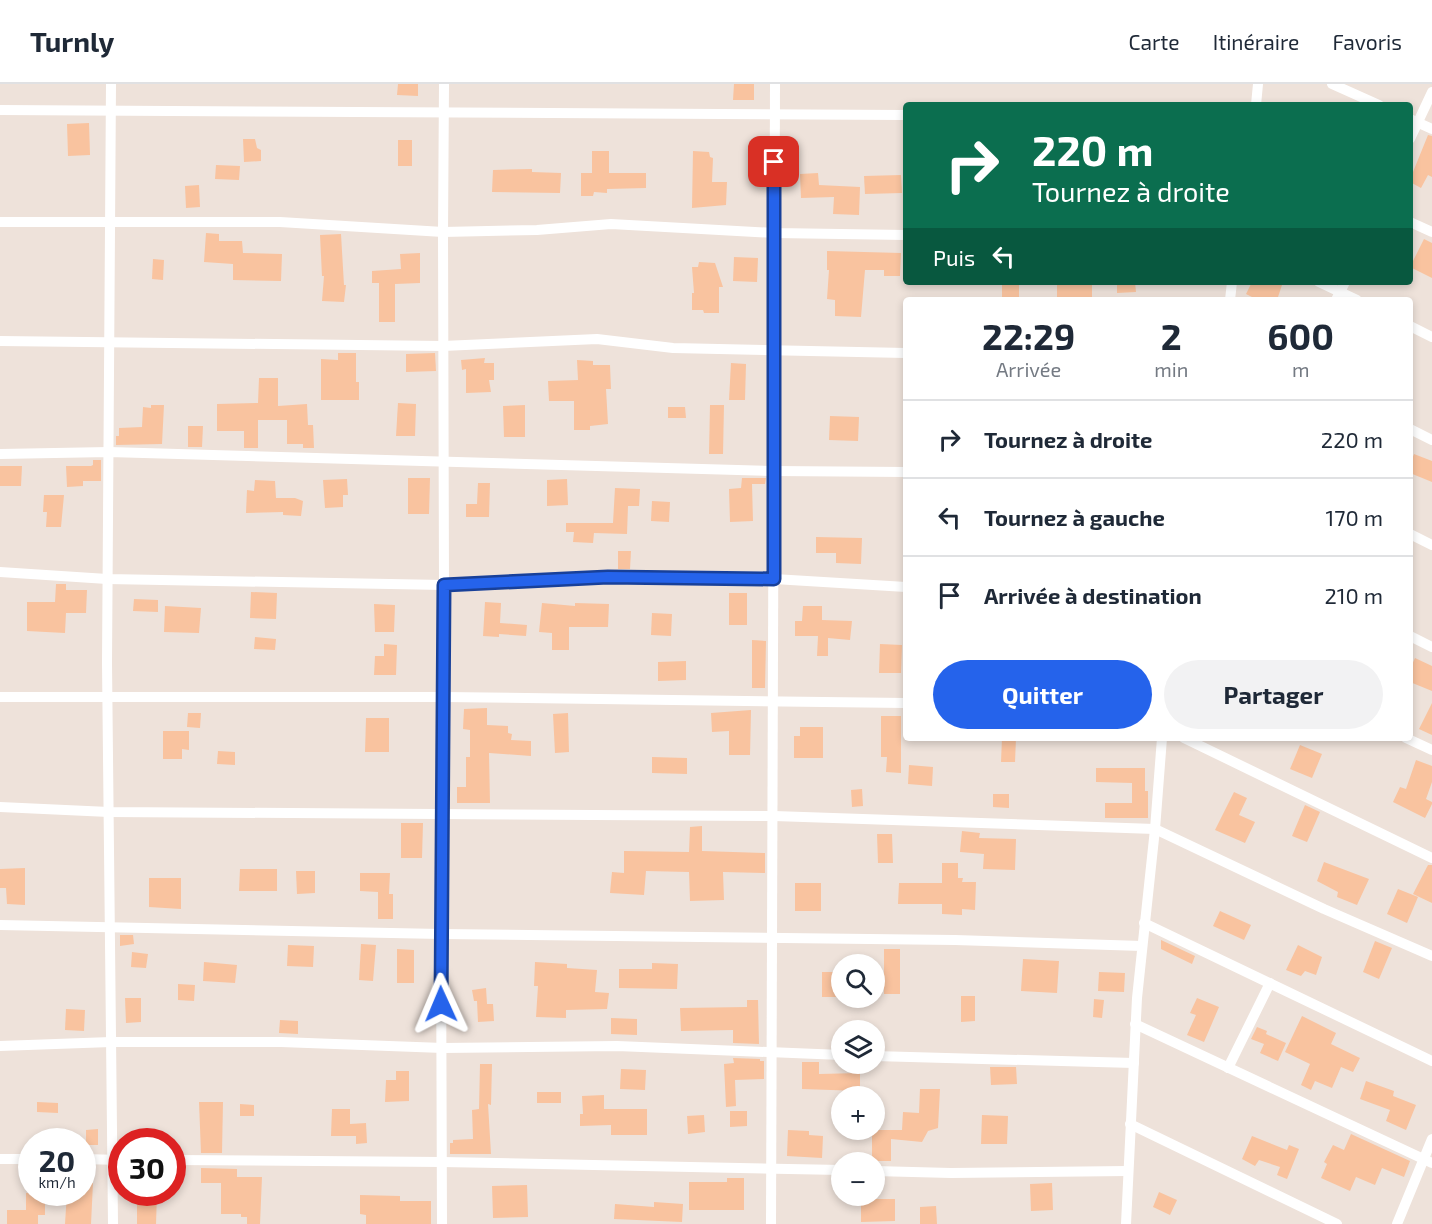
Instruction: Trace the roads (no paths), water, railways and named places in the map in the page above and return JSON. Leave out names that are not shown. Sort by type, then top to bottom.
[{"type":"street","points":[[111,84],[107,579],[111,1042],[115,1128]]},
{"type":"street","points":[[442,1224],[441,934],[445,462],[443,232],[446,112],[444,84]]},
{"type":"street","points":[[771,1224],[775,84]]},
{"type":"street","points":[[1256,102],[1258,84]]},
{"type":"street","points":[[1332,84],[1372,102]]},
{"type":"street","points":[[1432,93],[1414,121],[1432,129]]},
{"type":"street","points":[[0,110],[903,115]]},
{"type":"street","points":[[0,222],[280,222],[443,232],[537,230],[610,224],[775,233],[903,235]]},
{"type":"street","points":[[1413,223],[1432,232]]},
{"type":"street","points":[[1326,285],[1340,291]]},
{"type":"street","points":[[1413,328],[1432,337]]},
{"type":"street","points":[[0,341],[443,346],[597,339],[673,348],[903,353]]},
{"type":"street","points":[[1413,430],[1432,440]]},
{"type":"street","points":[[0,454],[109,452],[774,471],[903,472]]},
{"type":"street","points":[[1413,536],[1432,545]]},
{"type":"street","points":[[0,572],[107,579],[444,585],[608,577],[774,579],[903,587]]},
{"type":"street","points":[[1413,638],[1432,647]]},
{"type":"street","points":[[0,697],[444,697],[903,703]]},
{"type":"street","points":[[1126,1224],[1136,1024],[1162,741]]},
{"type":"street","points":[[1190,741],[1432,858]]},
{"type":"street","points":[[1412,741],[1432,750]]},
{"type":"street","points":[[0,807],[109,812],[774,816],[1155,829],[1324,909],[1432,956]]},
{"type":"street","points":[[1144,923],[1432,1061]]},
{"type":"street","points":[[0,924],[110,928],[1142,946]]},
{"type":"street","points":[[1228,1068],[1270,983]]},
{"type":"street","points":[[1136,1024],[1428,1161]]},
{"type":"street","points":[[0,1046],[111,1042],[281,1042],[443,1048],[617,1046],[831,1055]]},
{"type":"street","points":[[885,1056],[1134,1063]]},
{"type":"street","points":[[1130,1124],[1337,1224]]},
{"type":"street","points":[[1397,1224],[1428,1161],[1432,1139]]},
{"type":"street","points":[[0,1159],[18,1159]]},
{"type":"street","points":[[186,1160],[442,1162],[831,1170]]},
{"type":"street","points":[[885,1171],[1127,1171]]},
{"type":"street","points":[[113,1224],[114,1206]]}]
